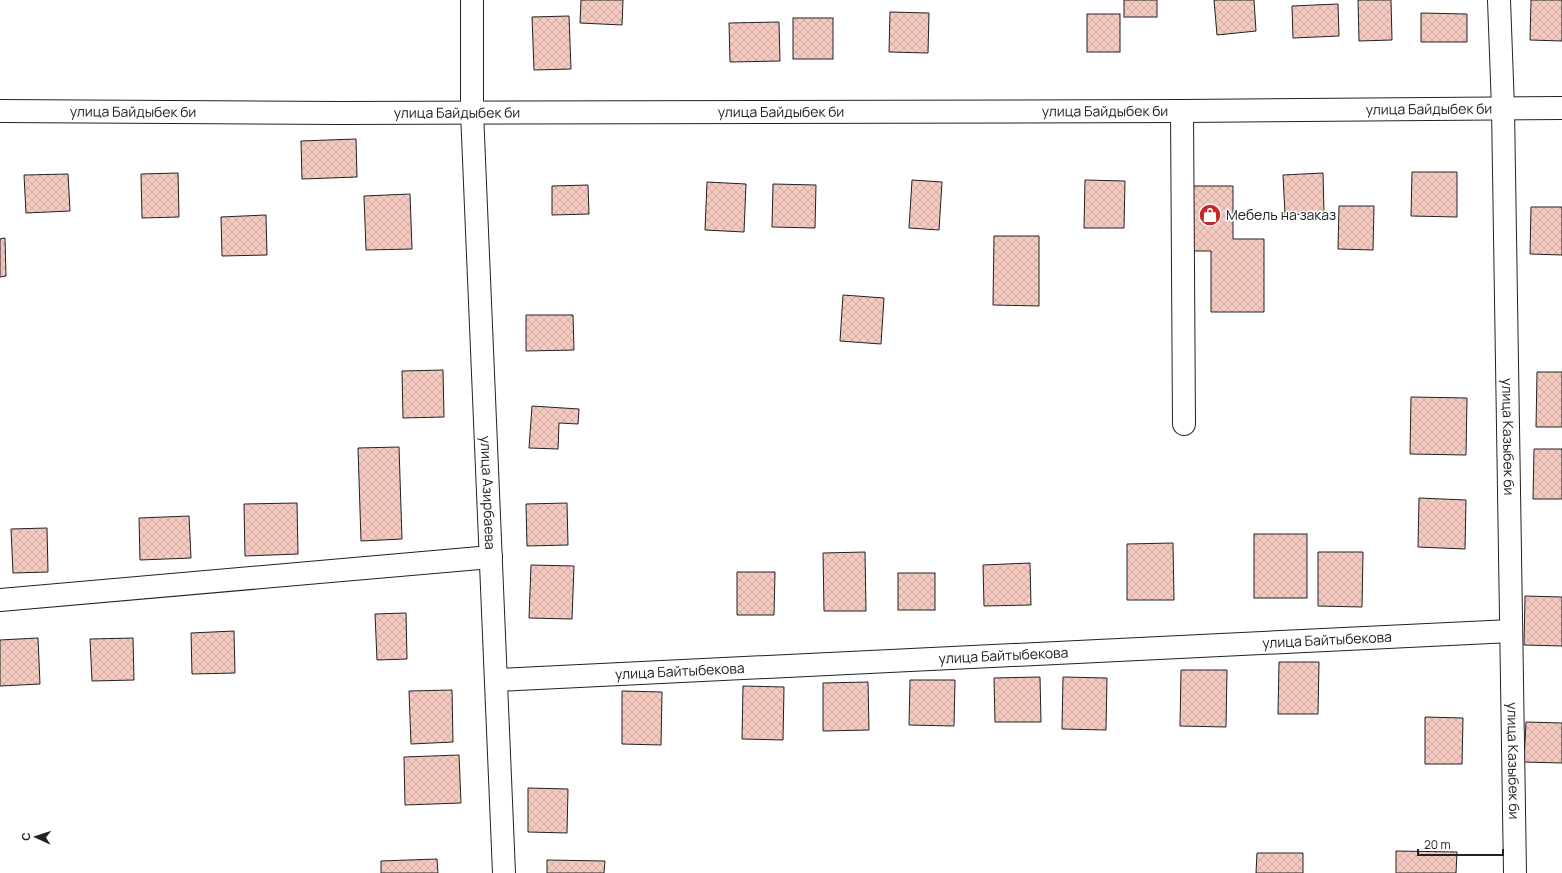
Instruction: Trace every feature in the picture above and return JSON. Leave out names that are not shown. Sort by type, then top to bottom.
[{"type":"street","points":[[472,0],[472,112]]},
{"type":"street","name":"улица Казыбек би","points":[[1499,0],[1503,108],[1515,873]]},
{"type":"street","name":"улица Байдыбек би","points":[[0,111],[340,114],[472,112],[1182,111],[1562,108]]},
{"type":"street","points":[[1182,111],[1184,424]]},
{"type":"street","name":"улица Азирбаева","points":[[472,112],[504,873]]},
{"type":"street","points":[[0,600],[491,557]]},
{"type":"street","name":"улица Байтыбекова","points":[[496,680],[1511,631]]},
{"type":"building","points":[[581,0],[623,0],[622,25],[580,23]]},
{"type":"building","points":[[1124,0],[1157,0],[1157,17],[1124,17]]},
{"type":"building","points":[[1214,0],[1254,0],[1256,31],[1217,35]]},
{"type":"building","points":[[1358,0],[1391,0],[1392,40],[1359,41]]},
{"type":"building","points":[[1531,0],[1562,0],[1562,41],[1530,40]]},
{"type":"building","points":[[1338,4],[1339,36],[1293,38],[1292,6]]},
{"type":"building","points":[[890,12],[929,13],[928,53],[889,52]]},
{"type":"building","points":[[1421,13],[1467,14],[1467,42],[1421,42]]},
{"type":"building","points":[[1087,14],[1120,14],[1120,52],[1087,52]]},
{"type":"building","points":[[569,16],[571,69],[534,70],[532,17]]},
{"type":"building","points":[[793,18],[833,18],[833,59],[793,59]]},
{"type":"building","points":[[779,22],[780,61],[730,62],[729,23]]},
{"type":"building","points":[[356,139],[357,177],[302,179],[301,141]]},
{"type":"building","points":[[1412,172],[1457,172],[1457,217],[1411,216]]},
{"type":"building","points":[[178,173],[179,217],[142,218],[141,174]]},
{"type":"building","points":[[1323,173],[1324,213],[1285,215],[1283,175]]},
{"type":"building","points":[[68,174],[70,211],[26,213],[24,175]]},
{"type":"building","points":[[912,180],[942,182],[939,230],[909,228]]},
{"type":"building","points":[[1085,180],[1125,181],[1124,228],[1084,228]]},
{"type":"building","points":[[707,182],[746,184],[744,232],[705,230]]},
{"type":"building","points":[[773,184],[816,185],[815,228],[772,227]]},
{"type":"building","points":[[588,185],[589,214],[552,215],[552,186]]},
{"type":"building","points":[[1192,186],[1233,186],[1233,239],[1264,239],[1264,312],[1211,312],[1211,251],[1192,251]]},
{"type":"building","points":[[410,194],[412,249],[366,250],[364,196]]},
{"type":"building","points":[[1339,206],[1374,206],[1373,250],[1338,249]]},
{"type":"building","points":[[1531,207],[1562,207],[1562,255],[1530,254]]},
{"type":"building","points":[[266,215],[267,255],[222,256],[221,217]]},
{"type":"building","points":[[994,236],[1039,236],[1039,306],[993,305]]},
{"type":"building","points":[[5,238],[6,276],[0,277],[0,239]]},
{"type":"building","points":[[843,295],[884,298],[881,344],[840,341]]},
{"type":"building","points":[[526,315],[573,315],[574,350],[526,351]]},
{"type":"building","points":[[443,370],[444,417],[403,418],[402,371]]},
{"type":"building","points":[[1537,372],[1562,372],[1562,427],[1536,427]]},
{"type":"building","points":[[1411,397],[1467,398],[1466,455],[1410,454]]},
{"type":"building","points":[[532,406],[579,409],[578,424],[559,423],[558,449],[529,448]]},
{"type":"building","points":[[399,447],[402,539],[361,541],[358,448]]},
{"type":"building","points":[[1534,449],[1562,449],[1562,499],[1533,499]]},
{"type":"building","points":[[1419,498],[1466,500],[1465,549],[1418,547]]},
{"type":"building","points":[[297,503],[298,554],[245,556],[244,504]]},
{"type":"building","points":[[567,503],[568,545],[527,546],[526,504]]},
{"type":"building","points":[[189,516],[191,558],[140,560],[139,518]]},
{"type":"building","points":[[47,528],[48,572],[13,573],[11,529]]},
{"type":"building","points":[[1254,534],[1307,534],[1307,598],[1254,598]]},
{"type":"building","points":[[1173,543],[1174,600],[1127,600],[1127,544]]},
{"type":"building","points":[[865,552],[866,611],[824,611],[823,553]]},
{"type":"building","points":[[1318,552],[1363,552],[1362,607],[1318,606]]},
{"type":"building","points":[[1030,563],[1031,605],[984,606],[983,565]]},
{"type":"building","points":[[531,565],[574,566],[572,619],[529,618]]},
{"type":"building","points":[[737,572],[775,572],[774,615],[737,615]]},
{"type":"building","points":[[898,573],[935,573],[935,610],[898,610]]},
{"type":"building","points":[[1525,596],[1562,597],[1562,646],[1524,645]]},
{"type":"building","points":[[406,613],[407,659],[377,660],[375,614]]},
{"type":"building","points":[[234,631],[235,673],[192,674],[191,633]]},
{"type":"building","points":[[38,638],[40,684],[0,686],[0,640]]},
{"type":"building","points":[[133,638],[134,680],[92,681],[90,639]]},
{"type":"building","points":[[1279,662],[1319,662],[1318,714],[1278,714]]},
{"type":"building","points":[[1181,670],[1227,670],[1226,727],[1180,726]]},
{"type":"building","points":[[1040,677],[1041,722],[995,722],[994,678]]},
{"type":"building","points":[[1063,677],[1107,678],[1106,730],[1062,729]]},
{"type":"building","points":[[910,680],[955,680],[954,726],[909,725]]},
{"type":"building","points":[[868,682],[869,730],[823,731],[823,683]]},
{"type":"building","points":[[743,686],[784,687],[783,740],[742,739]]},
{"type":"building","points":[[452,690],[453,742],[411,744],[409,691]]},
{"type":"building","points":[[622,691],[662,692],[661,745],[622,744]]},
{"type":"building","points":[[1425,717],[1463,718],[1462,764],[1425,764]]},
{"type":"building","points":[[1526,722],[1562,723],[1562,763],[1524,762]]},
{"type":"building","points":[[459,755],[461,803],[405,805],[404,757]]},
{"type":"building","points":[[528,788],[568,789],[567,833],[528,832]]},
{"type":"building","points":[[1396,851],[1457,852],[1456,873],[1396,873]]},
{"type":"building","points":[[1257,853],[1303,853],[1303,873],[1256,873]]},
{"type":"building","points":[[437,859],[438,873],[381,873],[381,861]]},
{"type":"building","points":[[547,860],[605,861],[604,873],[547,873]]},
{"type":"place","name":"Мебель на заказ","points":[[1210,215]]}]
